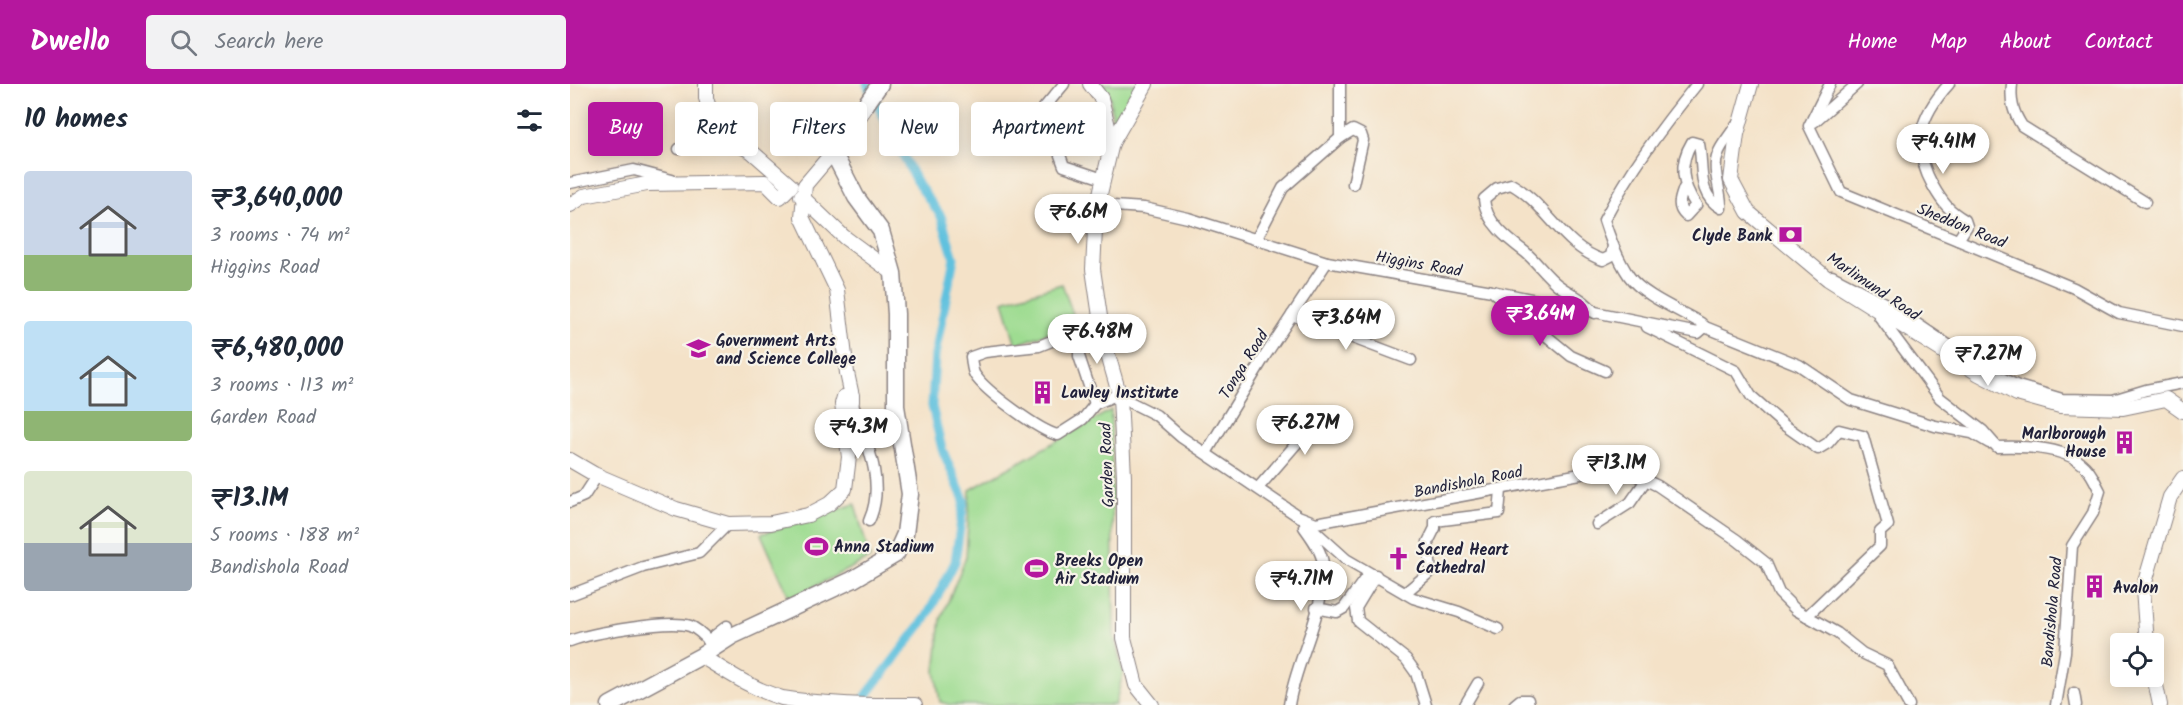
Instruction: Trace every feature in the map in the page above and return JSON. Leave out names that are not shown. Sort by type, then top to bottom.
[{"type":"main road","points":[[610,705],[708,648],[852,580],[896,554],[905,534],[910,494],[896,406],[896,314],[893,273],[881,231],[856,197],[835,156]]},
{"type":"street","points":[[706,84],[707,102]]},
{"type":"street","points":[[1064,84],[1043,109],[1064,166],[1102,179]]},
{"type":"street","name":"Garden Road","points":[[1090,84],[1101,98],[1112,143],[1102,179],[1098,205],[1093,268],[1102,327],[1119,395],[1124,477],[1124,638],[1136,685],[1152,705]]},
{"type":"street","points":[[1112,143],[1146,84]]},
{"type":"street","points":[[1340,84],[1340,138]]},
{"type":"street","points":[[1697,84],[1658,133],[1623,184],[1604,220],[1613,246],[1630,278],[1654,296],[1705,327],[1799,365],[1851,400],[1935,426],[1972,433],[1997,447]]},
{"type":"street","name":"Marlimund Road","points":[[1751,84],[1737,134],[1731,180],[1748,212],[1828,279],[1979,374],[2017,394],[2060,406],[2123,408],[2166,399],[2183,411]]},
{"type":"street","points":[[1809,126],[1830,84]]},
{"type":"street","points":[[1809,126],[1857,84]]},
{"type":"street","points":[[1949,84],[1928,112],[1919,144],[1920,157],[1941,201],[1950,212],[1965,220],[1967,226],[1958,240]]},
{"type":"street","points":[[2012,84],[2010,96],[2014,114],[2022,126],[2145,202]]},
{"type":"street","points":[[1684,188],[1685,153],[1692,142],[1699,144],[1700,174],[1706,193],[1711,202],[1721,208],[1722,194],[1716,174],[1717,154],[1744,109]]},
{"type":"street","name":"Sheddon Road","points":[[1809,126],[1841,192],[2074,288],[2119,313],[2183,326]]},
{"type":"street","points":[[1257,238],[1282,188],[1340,138],[1353,130],[1363,137],[1353,184]]},
{"type":"street","points":[[757,156],[844,237],[893,273]]},
{"type":"street","points":[[830,156],[805,185],[802,217],[837,290],[846,373],[852,399],[875,466],[875,507],[869,521]]},
{"type":"street","points":[[570,183],[634,170],[691,185]]},
{"type":"street","points":[[570,205],[584,196],[647,184],[765,182],[780,197],[791,186]]},
{"type":"street","points":[[1595,313],[1585,301],[1558,284],[1525,252],[1512,245],[1484,207],[1484,199],[1497,188],[1511,184],[1525,192],[1569,240],[1587,254],[1603,260],[1611,256],[1613,246]]},
{"type":"street","name":"Higgins Road","points":[[1098,205],[1144,208],[1188,218],[1327,262],[1492,291],[1698,333],[1705,327]]},
{"type":"street","name":"Tonga Road","points":[[1206,453],[1327,262]]},
{"type":"street","points":[[1821,271],[1892,307],[1985,370],[2018,386],[2062,399],[2113,400],[2183,383]]},
{"type":"street","points":[[1492,291],[1571,356],[1605,371]]},
{"type":"street","points":[[1862,299],[1888,325],[1940,398],[1983,431],[1997,447]]},
{"type":"street","points":[[1292,315],[1411,360]]},
{"type":"street","points":[[1636,321],[1736,371],[1751,396],[1784,426],[1818,449],[1828,443],[1839,430],[1863,436],[1888,525],[1880,532],[1880,546],[1807,616]]},
{"type":"street","points":[[1102,327],[1090,326],[1039,345],[985,352],[971,357],[975,375],[1016,413],[1035,422],[1050,434],[1058,435],[1083,419],[1095,404],[1119,395]]},
{"type":"street","points":[[1079,330],[1080,356],[1095,404]]},
{"type":"street","name":"Bandishola Road","points":[[1119,395],[1156,415],[1181,437],[1298,516],[1316,524],[1602,470],[1633,474],[1646,480],[1717,527],[1766,563],[1779,593],[1796,610],[1837,633],[1862,652],[1887,665],[1909,705]]},
{"type":"street","points":[[570,460],[597,476],[676,509],[728,524],[771,522],[808,515],[829,504],[845,489],[849,457],[842,404],[844,397],[852,399]]},
{"type":"street","points":[[1258,488],[1297,443],[1276,427]]},
{"type":"street","name":"Bandishola Road","points":[[1997,447],[2033,446],[2074,458],[2088,469],[2100,491],[2093,513],[2072,546],[2065,652],[2055,705]]},
{"type":"street","points":[[570,502],[584,496],[597,476]]},
{"type":"street","points":[[2146,633],[2143,589],[2170,497],[2183,478]]},
{"type":"street","points":[[1597,524],[1630,503],[1646,480]]},
{"type":"street","points":[[1405,593],[1431,571],[1428,542],[1435,528],[1435,521],[1499,513],[1501,489]]},
{"type":"street","points":[[1298,516],[1346,559],[1405,593],[1497,629]]},
{"type":"street","points":[[1289,705],[1316,608],[1323,562],[1298,516]]},
{"type":"street","points":[[570,596],[643,567],[699,554],[728,524]]},
{"type":"street","points":[[1316,608],[1337,612],[1344,608],[1373,573]]},
{"type":"street","points":[[1373,573],[1356,608],[1358,621],[1406,659],[1416,673],[1426,705]]},
{"type":"street","points":[[570,641],[658,624],[681,623],[693,627],[708,648],[750,686],[781,702],[915,705]]},
{"type":"street","points":[[708,648],[727,626]]},
{"type":"street","points":[[1465,705],[1478,683]]},
{"type":"street","points":[[2156,687],[2160,705]]},
{"type":"street","points":[[2074,693],[2076,705]]},
{"type":"street","points":[[1514,705],[1520,700],[1528,700],[1529,705]]},
{"type":"green space","points":[[1100,84],[1136,84],[1114,134],[1110,97]]},
{"type":"green space","points":[[1062,284],[1076,322],[1016,345],[1003,301]]},
{"type":"green space","name":"Breeks Open Air Stadium","points":[[1111,410],[1114,636],[1123,673],[1115,705],[951,705],[940,702],[935,671],[941,619],[966,557],[970,490]]},
{"type":"green space","name":"Anna Stadium","points":[[855,504],[870,558],[790,599],[761,534]]},
{"type":"waterway","points":[[859,705],[926,618],[955,562],[964,500],[942,449],[932,406],[935,355],[954,258],[941,216],[916,181],[867,84]]},
{"type":"place","name":"Clyde Bank","points":[[1790,235]]},
{"type":"place","name":"Government Arts and Science College","points":[[698,349]]},
{"type":"place","name":"Lawley Institute","points":[[1043,392]]},
{"type":"place","name":"Marlborough House","points":[[2124,442]]},
{"type":"place","name":"Anna Stadium","points":[[816,546]]},
{"type":"place","name":"Sacred Heart Cathedral","points":[[1398,558]]},
{"type":"place","name":"Breeks Open Air Stadium","points":[[1037,569]]},
{"type":"place","name":"Avalon","points":[[2095,587]]}]
